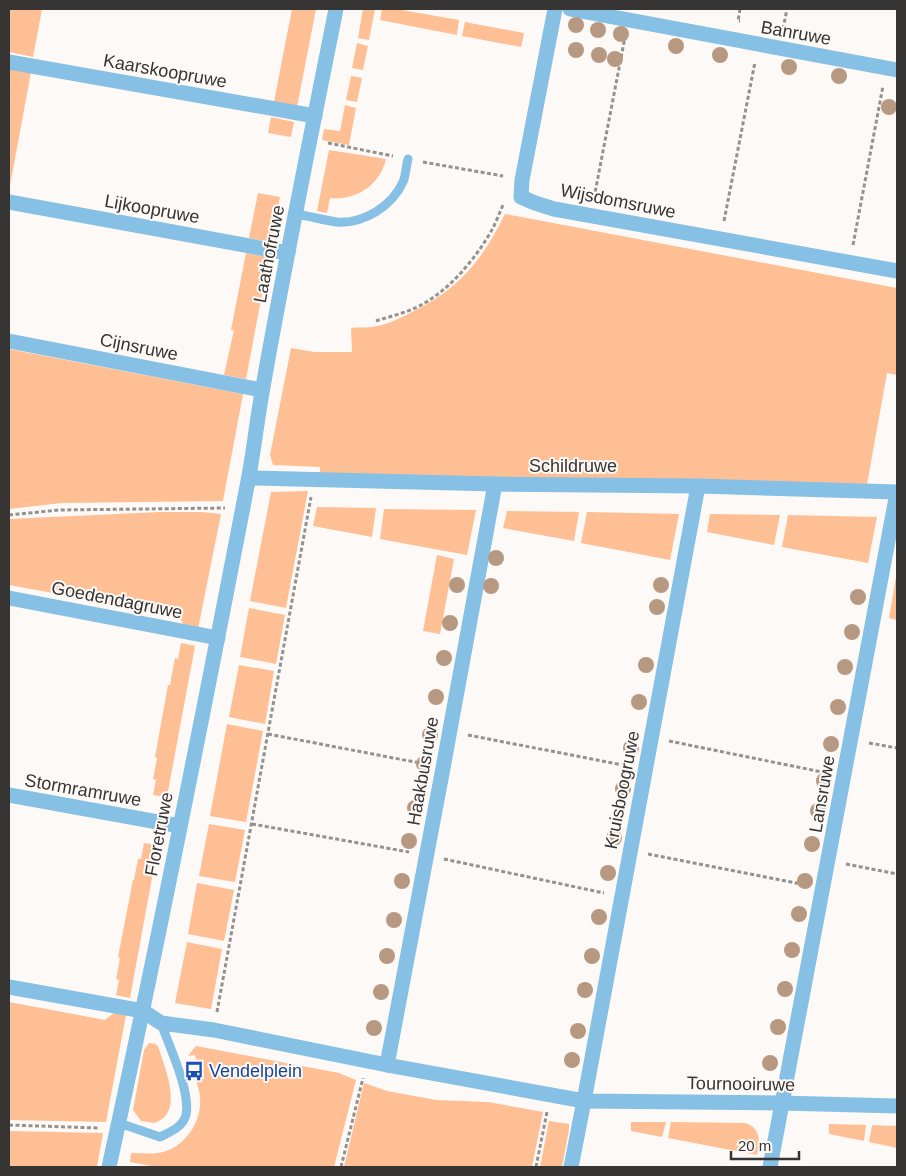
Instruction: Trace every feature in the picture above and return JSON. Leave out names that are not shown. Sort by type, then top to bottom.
[{"type":"street","name":"Laathofruwe","points":[[243,508],[262,390],[336,9]]},
{"type":"street","points":[[521,197],[522,180],[555,9]]},
{"type":"street","name":"Banruwe","points":[[570,9],[892,69]]},
{"type":"street","name":"Kaarskoopruwe","points":[[9,62],[314,116]]},
{"type":"street","name":"Wijsdomsruwe","points":[[521,197],[554,209],[897,271]]},
{"type":"street","name":"Lijkoopruwe","points":[[9,202],[288,253]]},
{"type":"street","name":"Cijnsruwe","points":[[9,341],[262,390]]},
{"type":"street","name":"Schildruwe","points":[[249,478],[495,484],[698,486],[897,492]]},
{"type":"street","name":"Haakbusruwe","points":[[387,1065],[444,768],[495,484]]},
{"type":"street","name":"Kruisboogruwe","points":[[584,1100],[698,486]]},
{"type":"street","name":"Lansruwe","points":[[770,1167],[897,492]]},
{"type":"street","name":"Floretruwe","points":[[109,1167],[180,826],[243,508]]},
{"type":"street","name":"Goedendagruwe","points":[[9,598],[218,638]]},
{"type":"street","name":"Stormramruwe","points":[[9,795],[180,826]]},
{"type":"street","points":[[9,986],[142,1011],[161,1023],[214,1030],[387,1065],[584,1100],[571,1167]]},
{"type":"street","name":"Tournooiruwe","points":[[584,1100],[897,1106]]},
{"type":"lane","points":[[295,214],[338,222],[370,215],[395,196],[403,180],[408,159]]},
{"type":"lane","points":[[118,1126],[160,1137],[175,1130],[186,1117],[187,1100],[161,1023]]},
{"type":"path","points":[[740,9],[738,21],[746,22]]},
{"type":"path","points":[[776,28],[784,29],[787,9]]},
{"type":"path","points":[[591,215],[628,19]]},
{"type":"path","points":[[721,239],[758,45]]},
{"type":"path","points":[[850,262],[892,69]]},
{"type":"path","points":[[376,321],[413,309],[433,298],[478,253],[504,204],[521,197]]},
{"type":"path","points":[[214,1030],[315,480]]},
{"type":"path","points":[[9,515],[59,510],[243,508]]},
{"type":"path","points":[[450,732],[645,769]]},
{"type":"path","points":[[268,734],[444,768]]},
{"type":"path","points":[[651,738],[844,776]]},
{"type":"path","points":[[851,739],[897,748]]},
{"type":"path","points":[[252,824],[427,855],[622,896]]},
{"type":"path","points":[[630,851],[823,889]]},
{"type":"path","points":[[828,861],[897,874]]},
{"type":"path","points":[[341,1167],[367,1060]]},
{"type":"path","points":[[536,1167],[551,1094]]},
{"type":"path","points":[[9,1125],[118,1126]]},
{"type":"shaded area","points":[[9,9],[42,9],[33,57],[9,52]]},
{"type":"shaded area","points":[[292,9],[316,9],[297,107],[274,102]]},
{"type":"shaded area","points":[[363,9],[375,9],[369,40],[358,38]]},
{"type":"shaded area","points":[[382,9],[396,9],[459,20],[457,35],[380,20]]},
{"type":"shaded area","points":[[465,22],[524,33],[521,47],[462,36]]},
{"type":"shaded area","points":[[357,43],[368,46],[363,70],[352,68]]},
{"type":"shaded area","points":[[9,68],[31,72],[9,191]]},
{"type":"shaded area","points":[[351,76],[362,78],[357,102],[346,100]]},
{"type":"shaded area","points":[[345,105],[356,108],[349,145],[322,140],[324,129],[340,131]]},
{"type":"shaded area","points":[[271,117],[294,122],[291,137],[268,133]]},
{"type":"shaded area","points":[[329,150],[386,159],[378,176],[366,189],[349,197],[330,198],[327,213],[317,211]]},
{"type":"shaded area","points":[[258,193],[280,197],[271,242],[249,238]]},
{"type":"shaded area","points":[[505,214],[897,288],[897,375],[887,373],[867,484],[320,474],[320,467],[273,465],[270,455],[291,348],[314,352],[352,352],[351,328],[378,326],[396,320],[430,302],[457,283],[488,245]]},
{"type":"shaded area","points":[[246,253],[269,257],[246,379],[224,375],[234,330],[231,330]]},
{"type":"shaded area","points":[[9,349],[243,394],[223,501],[62,503],[9,509]]},
{"type":"shaded area","points":[[308,491],[286,608],[250,601],[271,492]]},
{"type":"shaded area","points":[[317,507],[376,508],[372,537],[313,526]]},
{"type":"shaded area","points":[[384,509],[476,510],[467,555],[380,539]]},
{"type":"shaded area","points":[[507,511],[579,512],[574,541],[503,528]]},
{"type":"shaded area","points":[[160,512],[221,514],[198,629],[184,626],[179,616],[9,585],[9,519]]},
{"type":"shaded area","points":[[587,512],[679,514],[670,560],[581,543]]},
{"type":"shaded area","points":[[710,514],[780,515],[774,545],[707,532]]},
{"type":"shaded area","points":[[788,515],[877,517],[868,563],[782,547]]},
{"type":"shaded area","points":[[437,555],[454,559],[440,634],[423,631]]},
{"type":"shaded area","points":[[897,571],[897,620],[889,618]]},
{"type":"shaded area","points":[[249,608],[285,615],[276,664],[240,657]]},
{"type":"shaded area","points":[[181,643],[195,646],[167,797],[153,795],[156,780],[153,779],[157,758],[155,757],[168,685],[170,685],[175,658],[178,659]]},
{"type":"shaded area","points":[[239,665],[274,671],[265,724],[229,717]]},
{"type":"shaded area","points":[[227,724],[263,731],[246,822],[210,816]]},
{"type":"shaded area","points":[[209,824],[245,830],[235,882],[199,876]]},
{"type":"shaded area","points":[[144,843],[158,845],[130,998],[116,995],[119,980],[116,979],[120,958],[118,957],[133,880],[138,859],[141,859]]},
{"type":"shaded area","points":[[197,883],[234,890],[224,941],[188,934]]},
{"type":"shaded area","points":[[187,942],[222,949],[211,1009],[175,1003]]},
{"type":"shaded area","points":[[9,1002],[105,1020],[115,1012],[126,1015],[106,1122],[9,1120]]},
{"type":"shaded area","points":[[149,1043],[158,1046],[168,1077],[171,1100],[169,1110],[164,1118],[154,1123],[141,1121],[133,1110],[144,1050]]},
{"type":"shaded area","points":[[196,1046],[339,1073],[356,1080],[334,1167],[151,1167],[130,1162],[131,1153],[162,1152],[174,1148],[187,1137],[196,1123],[200,1098],[193,1071],[199,1069],[195,1055],[188,1056]]},
{"type":"shaded area","points":[[364,1083],[387,1091],[436,1100],[488,1102],[543,1112],[532,1167],[344,1167]]},
{"type":"shaded area","points":[[549,1121],[569,1124],[562,1167],[540,1167]]},
{"type":"shaded area","points":[[631,1122],[666,1122],[662,1137],[631,1131]]},
{"type":"shaded area","points":[[671,1122],[745,1123],[757,1132],[759,1145],[757,1155],[668,1138]]},
{"type":"shaded area","points":[[829,1124],[866,1125],[864,1141],[829,1134]]},
{"type":"shaded area","points":[[872,1125],[897,1126],[897,1148],[869,1142]]},
{"type":"shaded area","points":[[9,1131],[103,1133],[97,1167],[9,1167]]},
{"type":"place","name":"Vendelplein","points":[[194,1071]]}]
